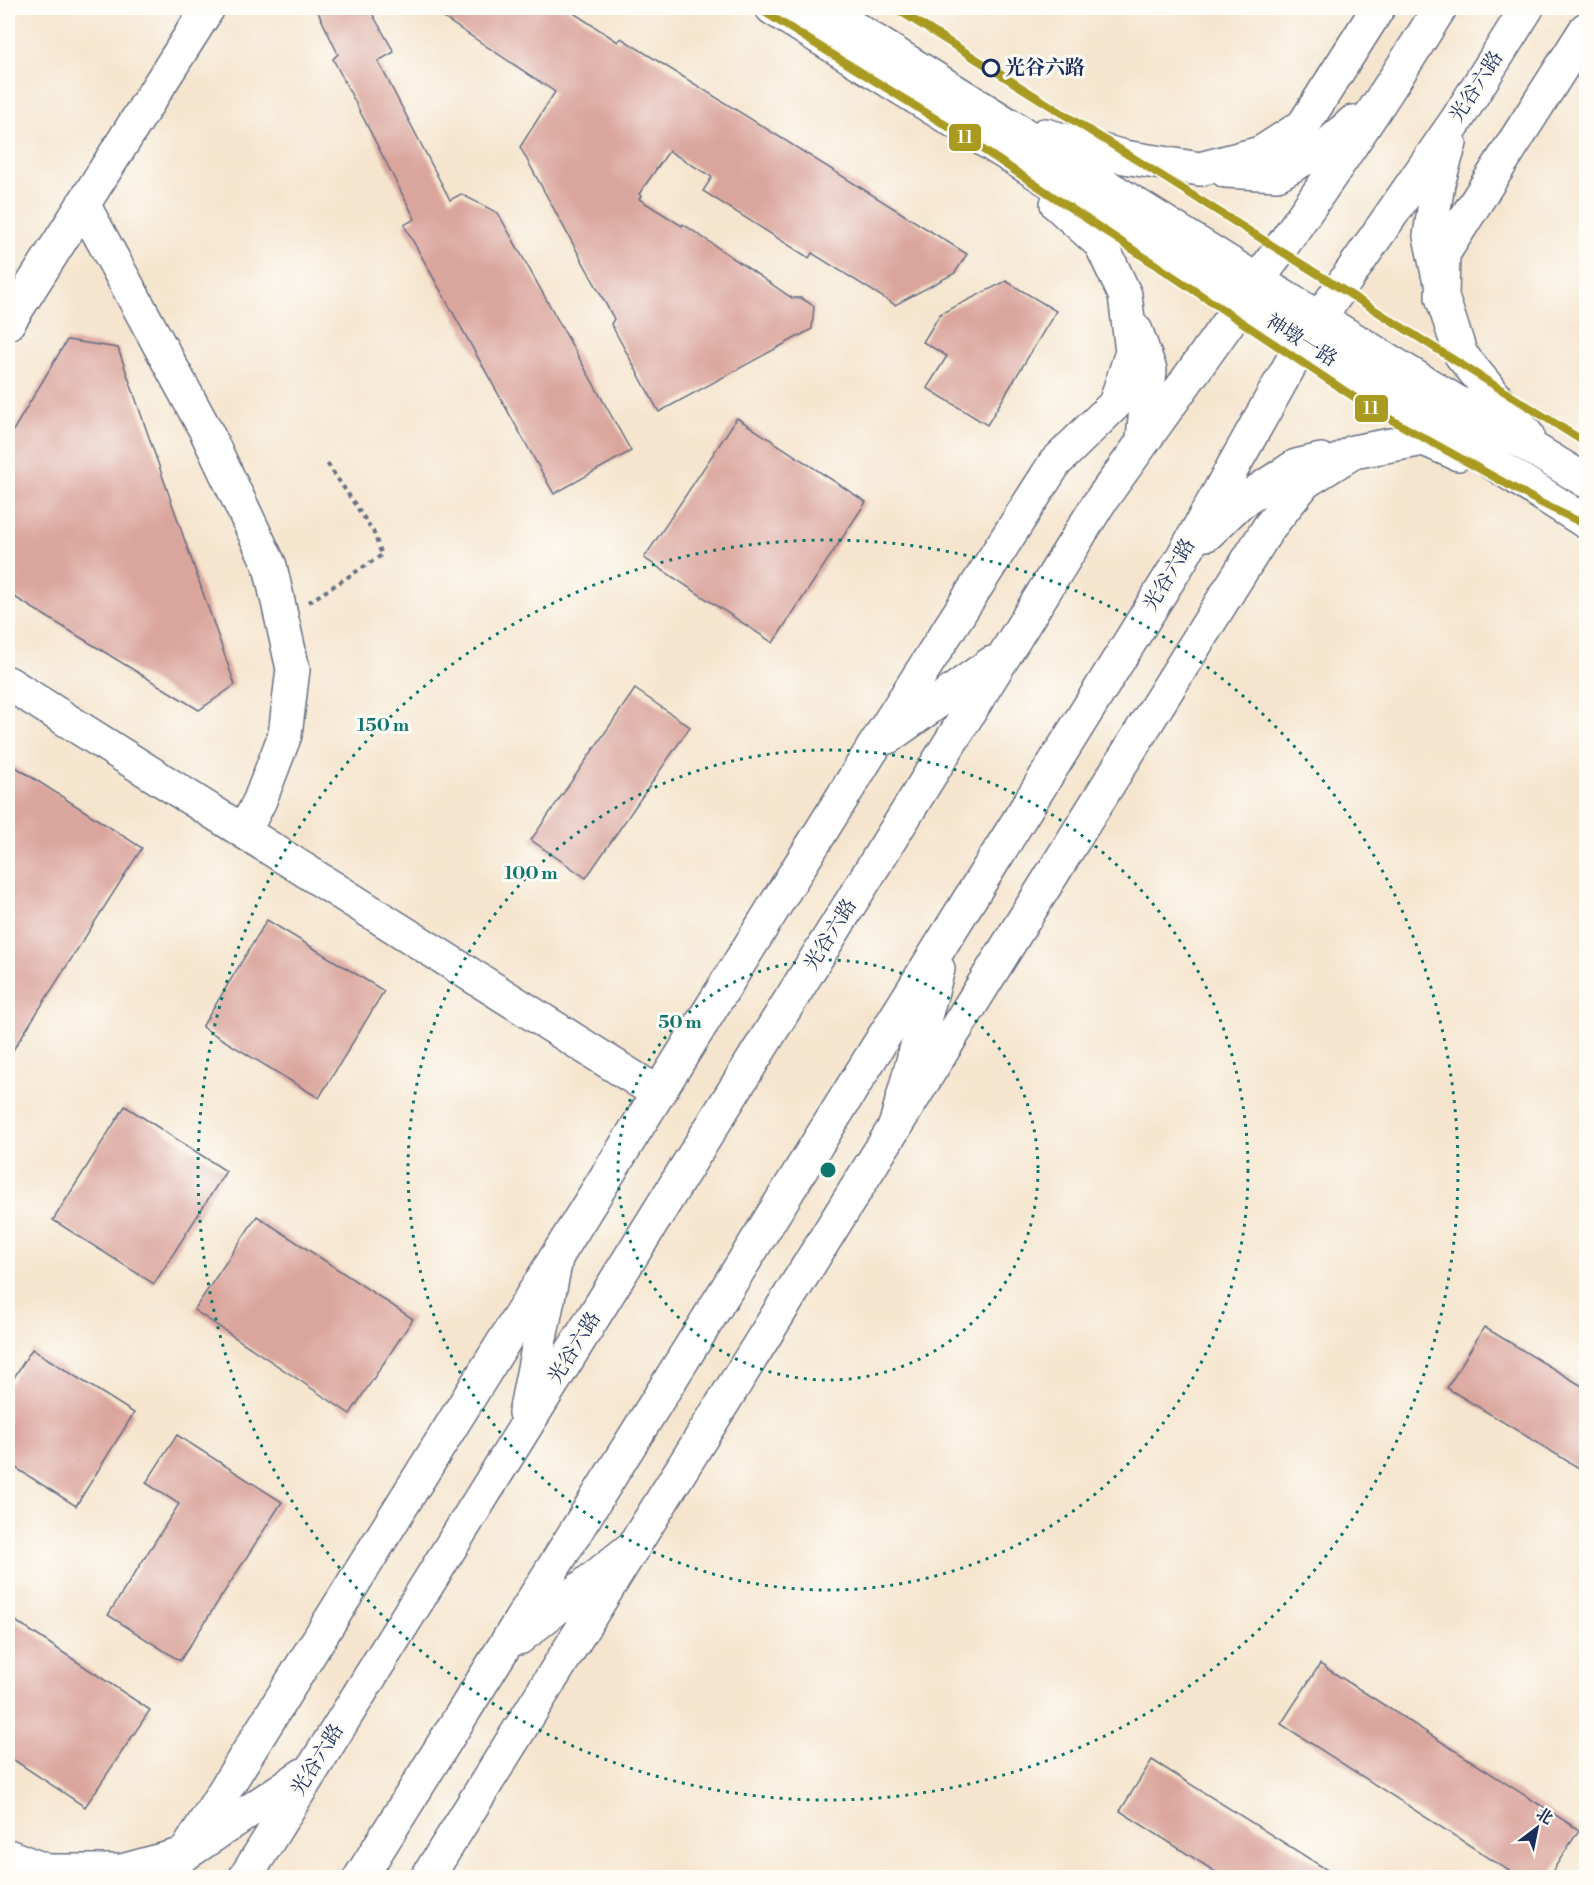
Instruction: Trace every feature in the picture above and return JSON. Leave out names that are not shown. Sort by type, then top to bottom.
[{"type":"main road","points":[[8,323],[208,8]]},
{"type":"main road","name":"神墩一路","points":[[771,8],[1020,147]]},
{"type":"main road","name":"神墩一路","points":[[822,8],[1020,147],[1250,293],[1311,330],[1541,453],[1587,481]]},
{"type":"main road","points":[[1200,169],[1261,153],[1303,126],[1378,8]]},
{"type":"main road","name":"光谷六路","points":[[245,1878],[1099,503],[1250,293],[1388,91],[1440,8]]},
{"type":"main road","name":"光谷六路","points":[[360,1878],[1182,558],[1311,330],[1456,121],[1527,8]]},
{"type":"main road","points":[[1442,297],[1443,254],[1587,29]]},
{"type":"main road","points":[[1099,503],[1144,436],[1150,370],[1125,295],[1101,244],[1051,198],[1020,147],[1047,136],[1124,157],[1200,169],[1277,174],[1326,147],[1388,91]]},
{"type":"main road","points":[[1456,121],[1438,183],[1430,236],[1442,297],[1461,355],[1541,453]]},
{"type":"main road","points":[[83,204],[206,431],[270,566],[293,669],[285,735],[260,800],[244,832]]},
{"type":"main road","points":[[185,1854],[873,748],[1055,464],[1115,404],[1132,352],[1125,295]]},
{"type":"main road","name":"神墩一路","points":[[1311,330],[1520,481],[1587,522]]},
{"type":"main road","points":[[1182,558],[1238,504],[1296,466],[1353,452],[1424,440],[1520,481]]},
{"type":"main road","points":[[427,1878],[1269,527],[1305,482],[1353,452]]},
{"type":"main road","points":[[873,748],[1006,653]]},
{"type":"main road","points":[[8,684],[658,1093]]},
{"type":"main road","points":[[895,1127],[947,934]]},
{"type":"main road","points":[[521,1434],[556,1258]]},
{"type":"main road","points":[[499,1654],[634,1546]]},
{"type":"main road","points":[[8,1856],[47,1871],[122,1871],[185,1854],[281,1792],[314,1767]]},
{"type":"main road","points":[[384,1878],[395,1821]]},
{"type":"path","points":[[306,604],[382,555],[373,531],[325,460]]},
{"type":"building","points":[[316,8],[369,8],[394,52],[378,61],[450,200],[461,194],[498,213],[631,451],[554,494],[404,225],[415,219],[333,59],[338,54]]},
{"type":"building","points":[[429,8],[566,8],[618,42],[621,38],[967,254],[955,273],[895,305],[812,253],[809,258],[703,191],[712,177],[669,151],[639,194],[641,196],[639,199],[682,226],[683,224],[792,298],[801,298],[814,306],[812,329],[659,412],[611,324],[614,319],[520,147],[555,92]]},
{"type":"building","points":[[1006,281],[1056,311],[987,425],[927,388],[947,356],[923,342],[940,314]]},
{"type":"building","points":[[67,340],[118,348],[235,685],[199,710],[8,593],[8,439]]},
{"type":"building","points":[[737,418],[866,502],[773,643],[644,558]]},
{"type":"building","points":[[635,689],[690,727],[586,878],[531,840]]},
{"type":"building","points":[[8,762],[142,848],[8,1058]]},
{"type":"building","points":[[267,920],[384,991],[319,1098],[202,1027]]},
{"type":"building","points":[[125,1106],[226,1171],[154,1284],[53,1220]]},
{"type":"building","points":[[257,1216],[413,1319],[350,1414],[194,1310]]},
{"type":"building","points":[[1484,1327],[1587,1389],[1587,1473],[1447,1388]]},
{"type":"building","points":[[32,1349],[134,1413],[76,1506],[8,1463],[8,1387]]},
{"type":"building","points":[[177,1435],[282,1502],[180,1661],[108,1615],[179,1504],[146,1483]]},
{"type":"building","points":[[8,1616],[150,1710],[85,1807],[8,1756]]},
{"type":"building","points":[[1320,1664],[1579,1830],[1548,1878],[1520,1878],[1281,1724]]},
{"type":"building","points":[[1152,1760],[1340,1878],[1225,1878],[1120,1811]]},
{"type":"transit line","name":"11","points":[[758,8],[952,129],[1372,409],[1541,503],[1586,525]]},
{"type":"transit line","name":"11","points":[[895,8],[1586,443]]},
{"type":"place","name":"光谷六路","points":[[991,68]]}]
